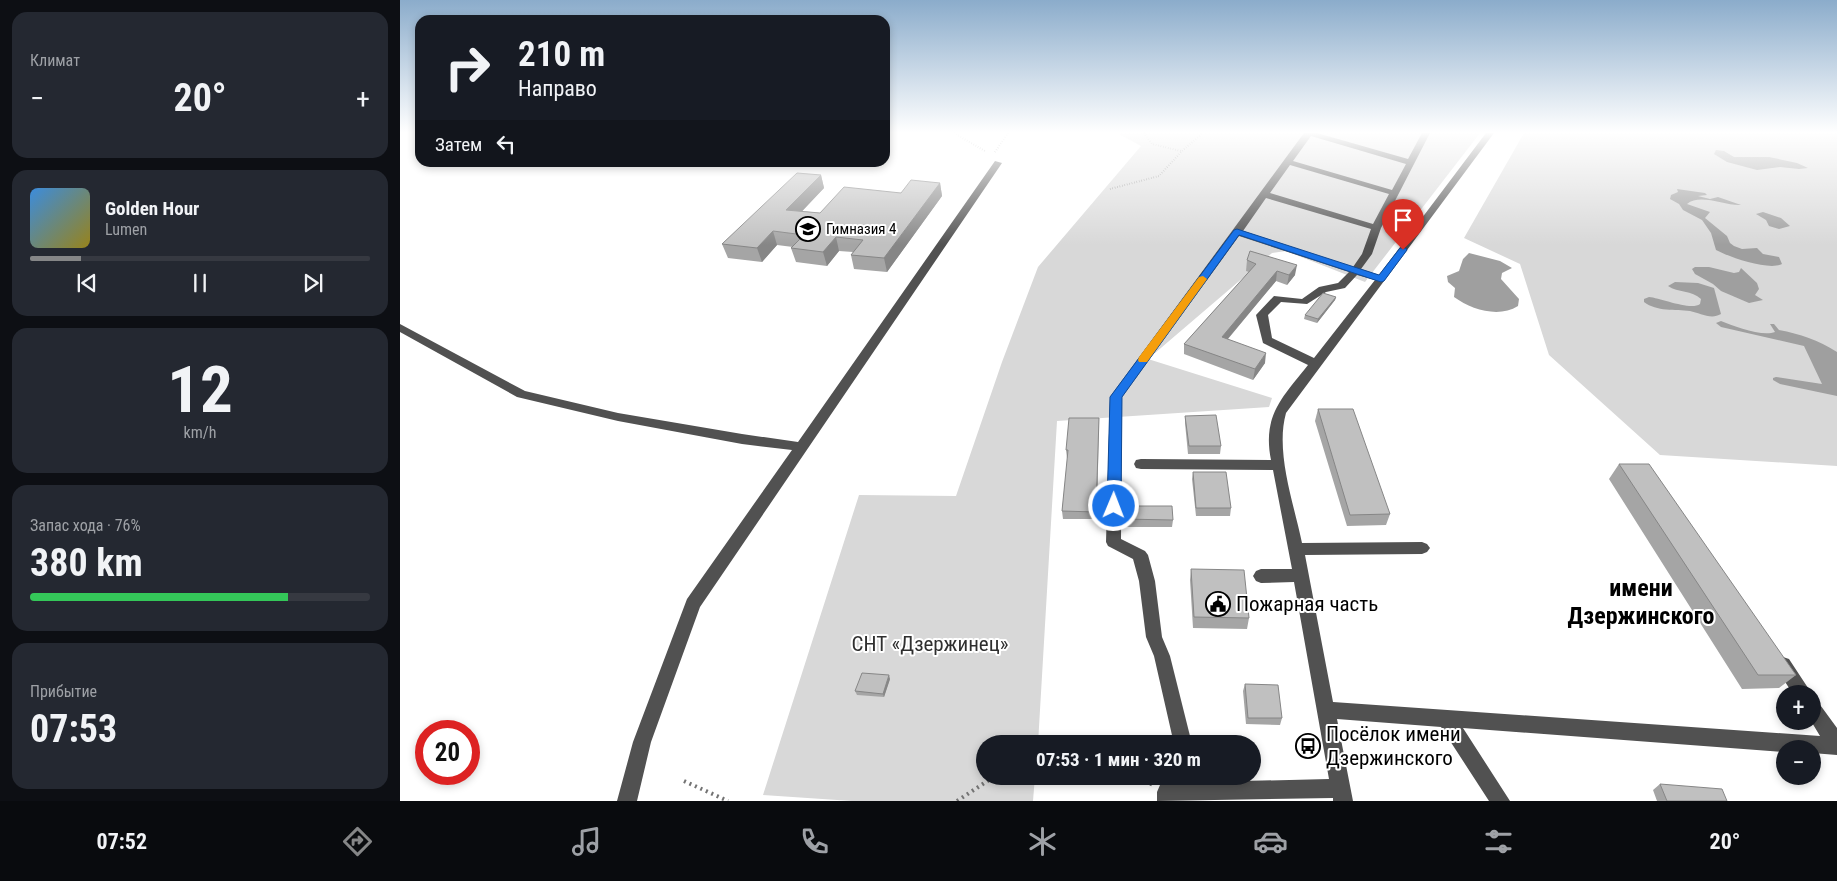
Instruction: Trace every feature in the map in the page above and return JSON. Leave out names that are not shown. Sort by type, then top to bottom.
[{"type":"street","points":[[627,801],[642,742],[693,604],[993,170]]},
{"type":"street","points":[[1181,735],[1162,656],[1154,637],[1147,581],[1140,555],[1113,542],[1116,397],[1281,170]]},
{"type":"street","points":[[1316,170],[1394,193]]},
{"type":"street","points":[[1316,364],[1267,340],[1262,315],[1278,298],[1303,302],[1314,297],[1324,289],[1341,286],[1367,254],[1376,228],[1406,170]]},
{"type":"street","points":[[1207,785],[1342,795],[1296,549],[1278,465],[1275,438],[1278,417],[1282,407],[1462,170]]},
{"type":"street","points":[[1264,194],[1376,228]]},
{"type":"street","points":[[1237,232],[1381,279]]},
{"type":"street","points":[[400,327],[520,394],[618,418],[802,447]]},
{"type":"street","points":[[1141,464],[1278,465]]},
{"type":"street","points":[[1296,549],[1422,548]]},
{"type":"street","points":[[1261,576],[1301,575]]},
{"type":"street","points":[[1775,654],[1796,685]]},
{"type":"street","points":[[1327,710],[1837,745]]},
{"type":"street","points":[[1445,717],[1500,801]]},
{"type":"street","points":[[1821,721],[1837,745]]},
{"type":"street","points":[[1167,801],[1167,792],[1190,785]]},
{"type":"path","points":[[1110,189],[1159,176],[1164,170]]},
{"type":"path","points":[[684,781],[728,801]]},
{"type":"path","points":[[957,801],[981,785]]},
{"type":"green space","name":"СНТ «Дзержинец»","points":[[1120,170],[1451,170],[1365,282],[1286,251],[1272,253],[1148,359],[1272,398],[1269,407],[1057,421],[1039,735],[976,735],[976,785],[1034,785],[1033,801],[852,801],[763,795],[859,495],[956,496],[1002,362],[1038,267]]},
{"type":"green space","points":[[1503,170],[1837,170],[1837,466],[1660,455],[1549,355],[1520,264],[1464,238]]},
{"type":"shaded area","points":[[1677,189],[1705,193],[1707,195],[1698,196],[1710,199],[1718,197],[1741,205],[1706,200],[1692,201],[1687,204],[1710,212],[1705,218],[1727,236],[1730,243],[1734,246],[1742,249],[1757,248],[1763,254],[1779,257],[1782,264],[1768,266],[1739,259],[1716,250],[1711,233],[1702,220],[1683,210],[1679,204],[1670,199],[1671,195],[1678,192]]},
{"type":"shaded area","points":[[1763,212],[1781,218],[1790,226],[1779,229],[1769,226],[1766,220],[1756,214]]},
{"type":"shaded area","points":[[1469,253],[1500,261],[1512,268],[1502,273],[1501,279],[1519,299],[1518,306],[1511,310],[1486,311],[1469,306],[1454,297],[1455,288],[1448,282],[1447,276],[1459,271],[1463,259]]},
{"type":"shaded area","points":[[1695,267],[1709,267],[1734,273],[1739,272],[1741,268],[1757,283],[1759,289],[1755,295],[1763,300],[1749,303],[1721,291],[1695,274],[1692,269]]},
{"type":"shaded area","points":[[1675,282],[1698,283],[1714,288],[1721,314],[1709,316],[1690,311],[1660,309],[1644,302],[1644,299],[1649,297],[1690,306],[1700,304],[1701,299],[1697,296],[1668,286]]},
{"type":"shaded area","points":[[1721,321],[1763,333],[1775,332],[1770,324],[1774,324],[1779,330],[1809,338],[1837,352],[1837,396],[1780,384],[1773,380],[1776,377],[1822,384],[1804,346],[1721,327],[1716,323]]},
{"type":"building","points":[[797,173],[821,175],[786,210],[820,213],[844,187],[901,193],[911,180],[940,183],[884,258],[851,255],[863,240],[836,237],[823,252],[791,248],[804,235],[773,231],[757,248],[722,244]]},
{"type":"building","points":[[1250,251],[1297,265],[1289,275],[1277,271],[1222,337],[1266,353],[1255,369],[1184,344],[1256,264],[1247,260]]},
{"type":"building","points":[[1323,293],[1336,297],[1318,319],[1305,315]]},
{"type":"building","points":[[1318,409],[1353,409],[1390,514],[1350,515]]},
{"type":"building","points":[[1216,415],[1221,446],[1189,446],[1185,416]]},
{"type":"building","points":[[1069,418],[1099,418],[1096,512],[1062,511]]},
{"type":"building","points":[[1619,464],[1649,464],[1796,675],[1758,675]]},
{"type":"building","points":[[1193,472],[1226,472],[1231,508],[1196,508]]},
{"type":"building","points":[[1123,506],[1172,506],[1173,520],[1123,519]]},
{"type":"building","name":"Пожарная часть","points":[[1191,569],[1244,570],[1249,618],[1194,617]]},
{"type":"building","points":[[862,673],[889,675],[883,694],[855,691]]},
{"type":"building","points":[[1245,684],[1278,685],[1282,718],[1248,718]]},
{"type":"building","points":[[1660,784],[1722,789],[1727,801],[1667,801]]},
{"type":"slow traffic","points":[[1143,360],[1203,279]]},
{"type":"place","name":"Гимназия 4","points":[[808,229]]},
{"type":"place","name":"Пожарная часть","points":[[1218,604]]},
{"type":"place","name":"Посёлок имени Дзержинского","points":[[1308,746]]},
{"type":"district","name":"имени Дзержинского","points":[[1641,602]]},
{"type":"route","points":[[1114,506],[1116,397],[1237,232],[1381,279],[1403,250]]}]
